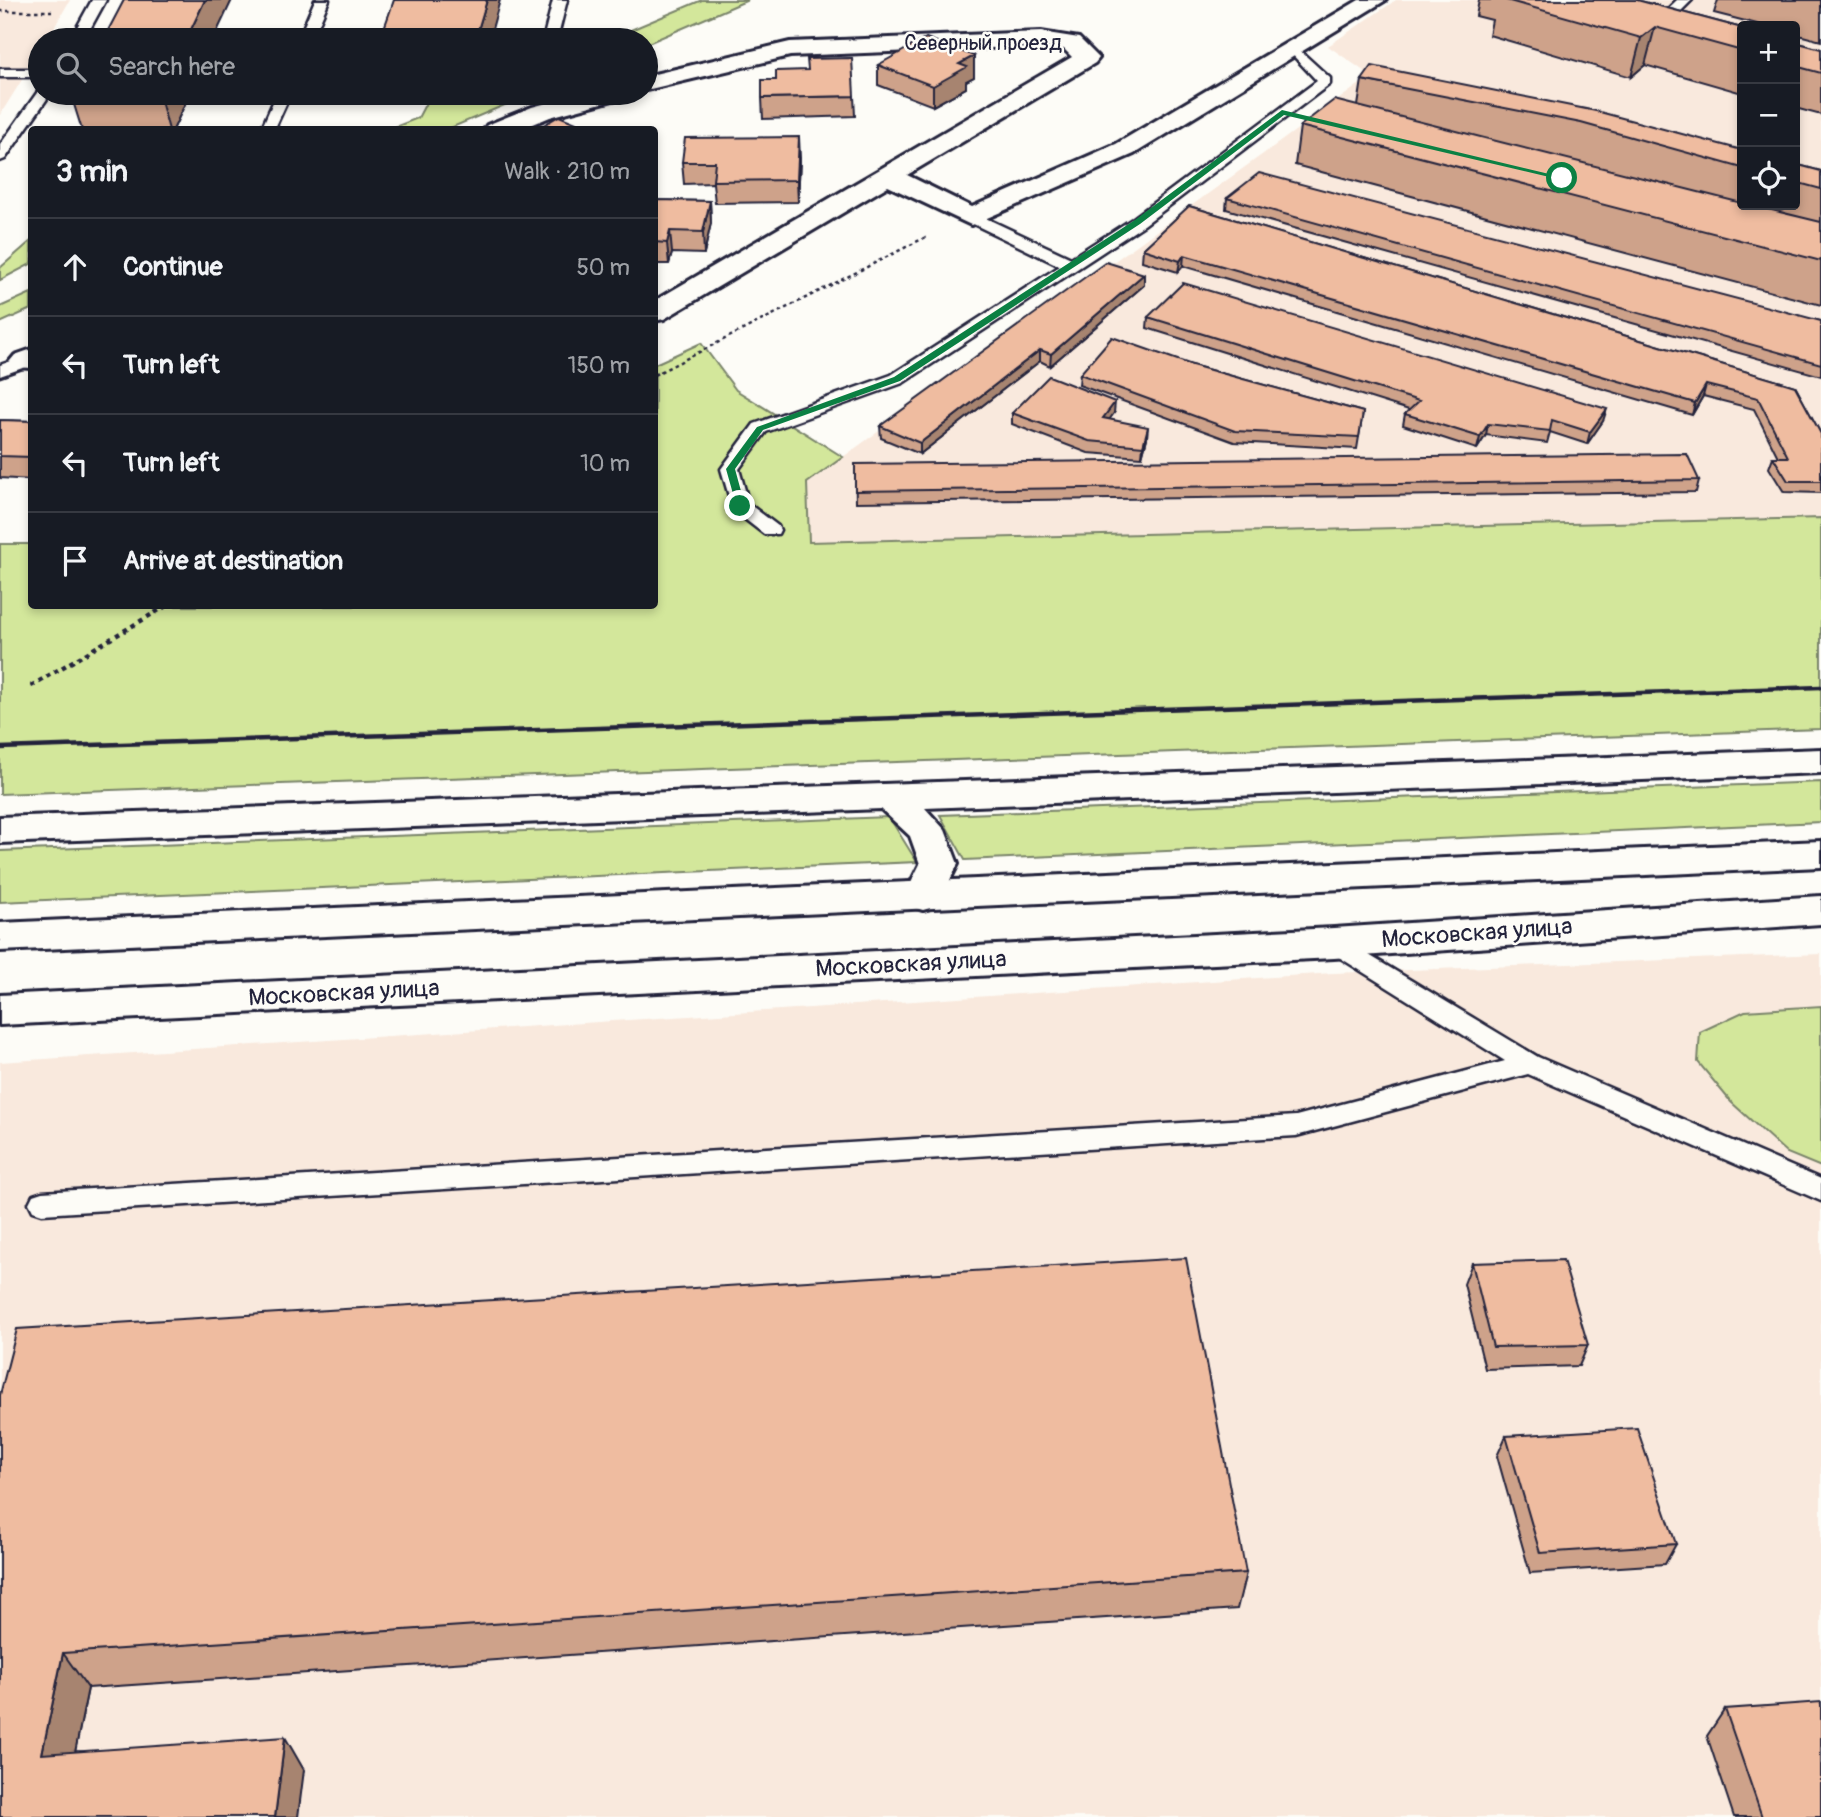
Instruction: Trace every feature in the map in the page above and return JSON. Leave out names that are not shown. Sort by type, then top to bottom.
[{"type":"street","points":[[889,176],[971,217],[1125,149],[1375,0]]},
{"type":"street","name":"Северный проезд","points":[[658,80],[790,50],[930,41],[1041,39],[1071,43],[1087,58],[658,311]]},
{"type":"street","points":[[506,126],[567,105]]},
{"type":"street","points":[[0,830],[1821,761]]},
{"type":"street","points":[[892,798],[926,830],[939,864],[923,896]]},
{"type":"street","points":[[0,937],[1821,854]]},
{"type":"street","name":"Московская улица","points":[[0,1010],[1334,943],[1821,910]]},
{"type":"lane","points":[[310,28],[322,0]]},
{"type":"lane","points":[[553,28],[560,0]]},
{"type":"lane","points":[[1681,33],[1650,25],[1685,0]]},
{"type":"lane","points":[[84,28],[96,6]]},
{"type":"lane","points":[[771,530],[740,506],[730,469],[760,428],[897,379],[1138,222],[1325,81],[1295,50]]},
{"type":"lane","points":[[0,73],[28,73]]},
{"type":"lane","points":[[0,156],[36,105]]},
{"type":"lane","points":[[270,125],[279,105]]},
{"type":"lane","points":[[1282,113],[1309,119]]},
{"type":"lane","points":[[971,217],[1072,265]]},
{"type":"lane","points":[[1334,943],[1529,1064],[1821,1190]]},
{"type":"lane","points":[[42,1203],[1296,1126],[1529,1064]]},
{"type":"path","points":[[0,12],[96,6]]},
{"type":"path","points":[[658,373],[971,217]]},
{"type":"path","points":[[31,686],[161,609]]},
{"type":"shaded area","points":[[0,0],[70,0],[54,28],[28,28],[28,70],[0,115]]},
{"type":"shaded area","points":[[1396,0],[1821,0],[1821,518],[809,542],[807,483],[1371,76],[1328,46]]},
{"type":"shaded area","points":[[1821,954],[1821,1817],[0,1817],[0,1062],[1333,973]]},
{"type":"green space","points":[[702,0],[748,0],[658,39],[658,28],[636,28]]},
{"type":"green space","points":[[425,105],[505,105],[455,126],[398,126],[418,118]]},
{"type":"green space","points":[[28,244],[28,266],[0,280],[0,268]]},
{"type":"green space","points":[[28,294],[28,310],[0,323],[0,307]]},
{"type":"green space","points":[[701,343],[736,390],[843,457],[807,483],[809,542],[1821,518],[1821,729],[0,794],[0,544],[28,544],[28,609],[658,609],[658,363]]},
{"type":"green space","points":[[1821,782],[1821,822],[965,860],[940,815]]},
{"type":"green space","points":[[889,817],[917,862],[0,902],[0,851]]},
{"type":"green space","points":[[1821,1006],[1821,1167],[1787,1153],[1731,1102],[1698,1062],[1700,1032],[1745,1011]]},
{"type":"building","points":[[124,0],[205,0],[192,28],[109,28]]},
{"type":"building","points":[[394,0],[487,0],[479,28],[384,28]]},
{"type":"building","points":[[1506,0],[1637,0],[1737,27],[1737,50],[1655,27],[1641,38]]},
{"type":"building","points":[[926,38],[974,56],[959,64],[967,67],[933,86],[878,65]]},
{"type":"building","points":[[1800,43],[1821,49],[1821,73],[1800,67]]},
{"type":"building","points":[[852,58],[854,96],[762,98],[762,80],[776,80],[776,71],[808,70],[807,59]]},
{"type":"building","points":[[1372,66],[1596,111],[1737,149],[1737,167],[1581,123],[1362,80]]},
{"type":"building","points":[[1334,100],[1737,202],[1737,210],[1772,210],[1821,222],[1821,261],[1300,126]]},
{"type":"building","points":[[559,116],[583,126],[542,126]]},
{"type":"building","points":[[799,137],[797,180],[713,181],[715,162],[682,162],[685,138]]},
{"type":"building","points":[[1800,165],[1821,171],[1821,189],[1800,183]]},
{"type":"building","points":[[1259,173],[1821,321],[1821,364],[1227,198]]},
{"type":"building","points":[[658,200],[710,201],[703,232],[670,231],[667,243],[658,242]]},
{"type":"building","points":[[1189,206],[1795,386],[1821,434],[1821,481],[1788,481],[1773,457],[1788,457],[1758,398],[1706,385],[1695,403],[1184,255],[1180,261],[1143,249]]},
{"type":"building","points":[[1106,262],[1144,274],[1051,354],[1040,350],[920,443],[880,426]]},
{"type":"building","points":[[1183,283],[1607,409],[1590,432],[1552,420],[1550,431],[1488,424],[1480,437],[1405,414],[1419,401],[1148,317]]},
{"type":"building","points":[[1112,337],[1192,365],[1363,412],[1359,437],[1235,431],[1080,374]]},
{"type":"building","points":[[1049,376],[1115,402],[1103,418],[1148,427],[1143,446],[1089,441],[1012,413]]},
{"type":"building","points":[[0,420],[28,421],[28,457],[0,456]]},
{"type":"building","points":[[1687,454],[1699,480],[855,491],[855,464]]},
{"type":"building","points":[[1186,1258],[1246,1573],[63,1653],[42,1754],[285,1737],[275,1817],[0,1817],[0,1395],[17,1329]]},
{"type":"building","points":[[1563,1260],[1588,1345],[1493,1347],[1472,1263]]},
{"type":"building","points":[[1637,1428],[1676,1544],[1540,1553],[1506,1436]]},
{"type":"building","points":[[1821,1702],[1821,1817],[1762,1817],[1725,1709]]},
{"type":"railway","points":[[0,748],[1821,687]]},
{"type":"route","points":[[740,506],[730,469],[760,428],[897,379],[1138,222],[1282,113],[1562,178]]}]
